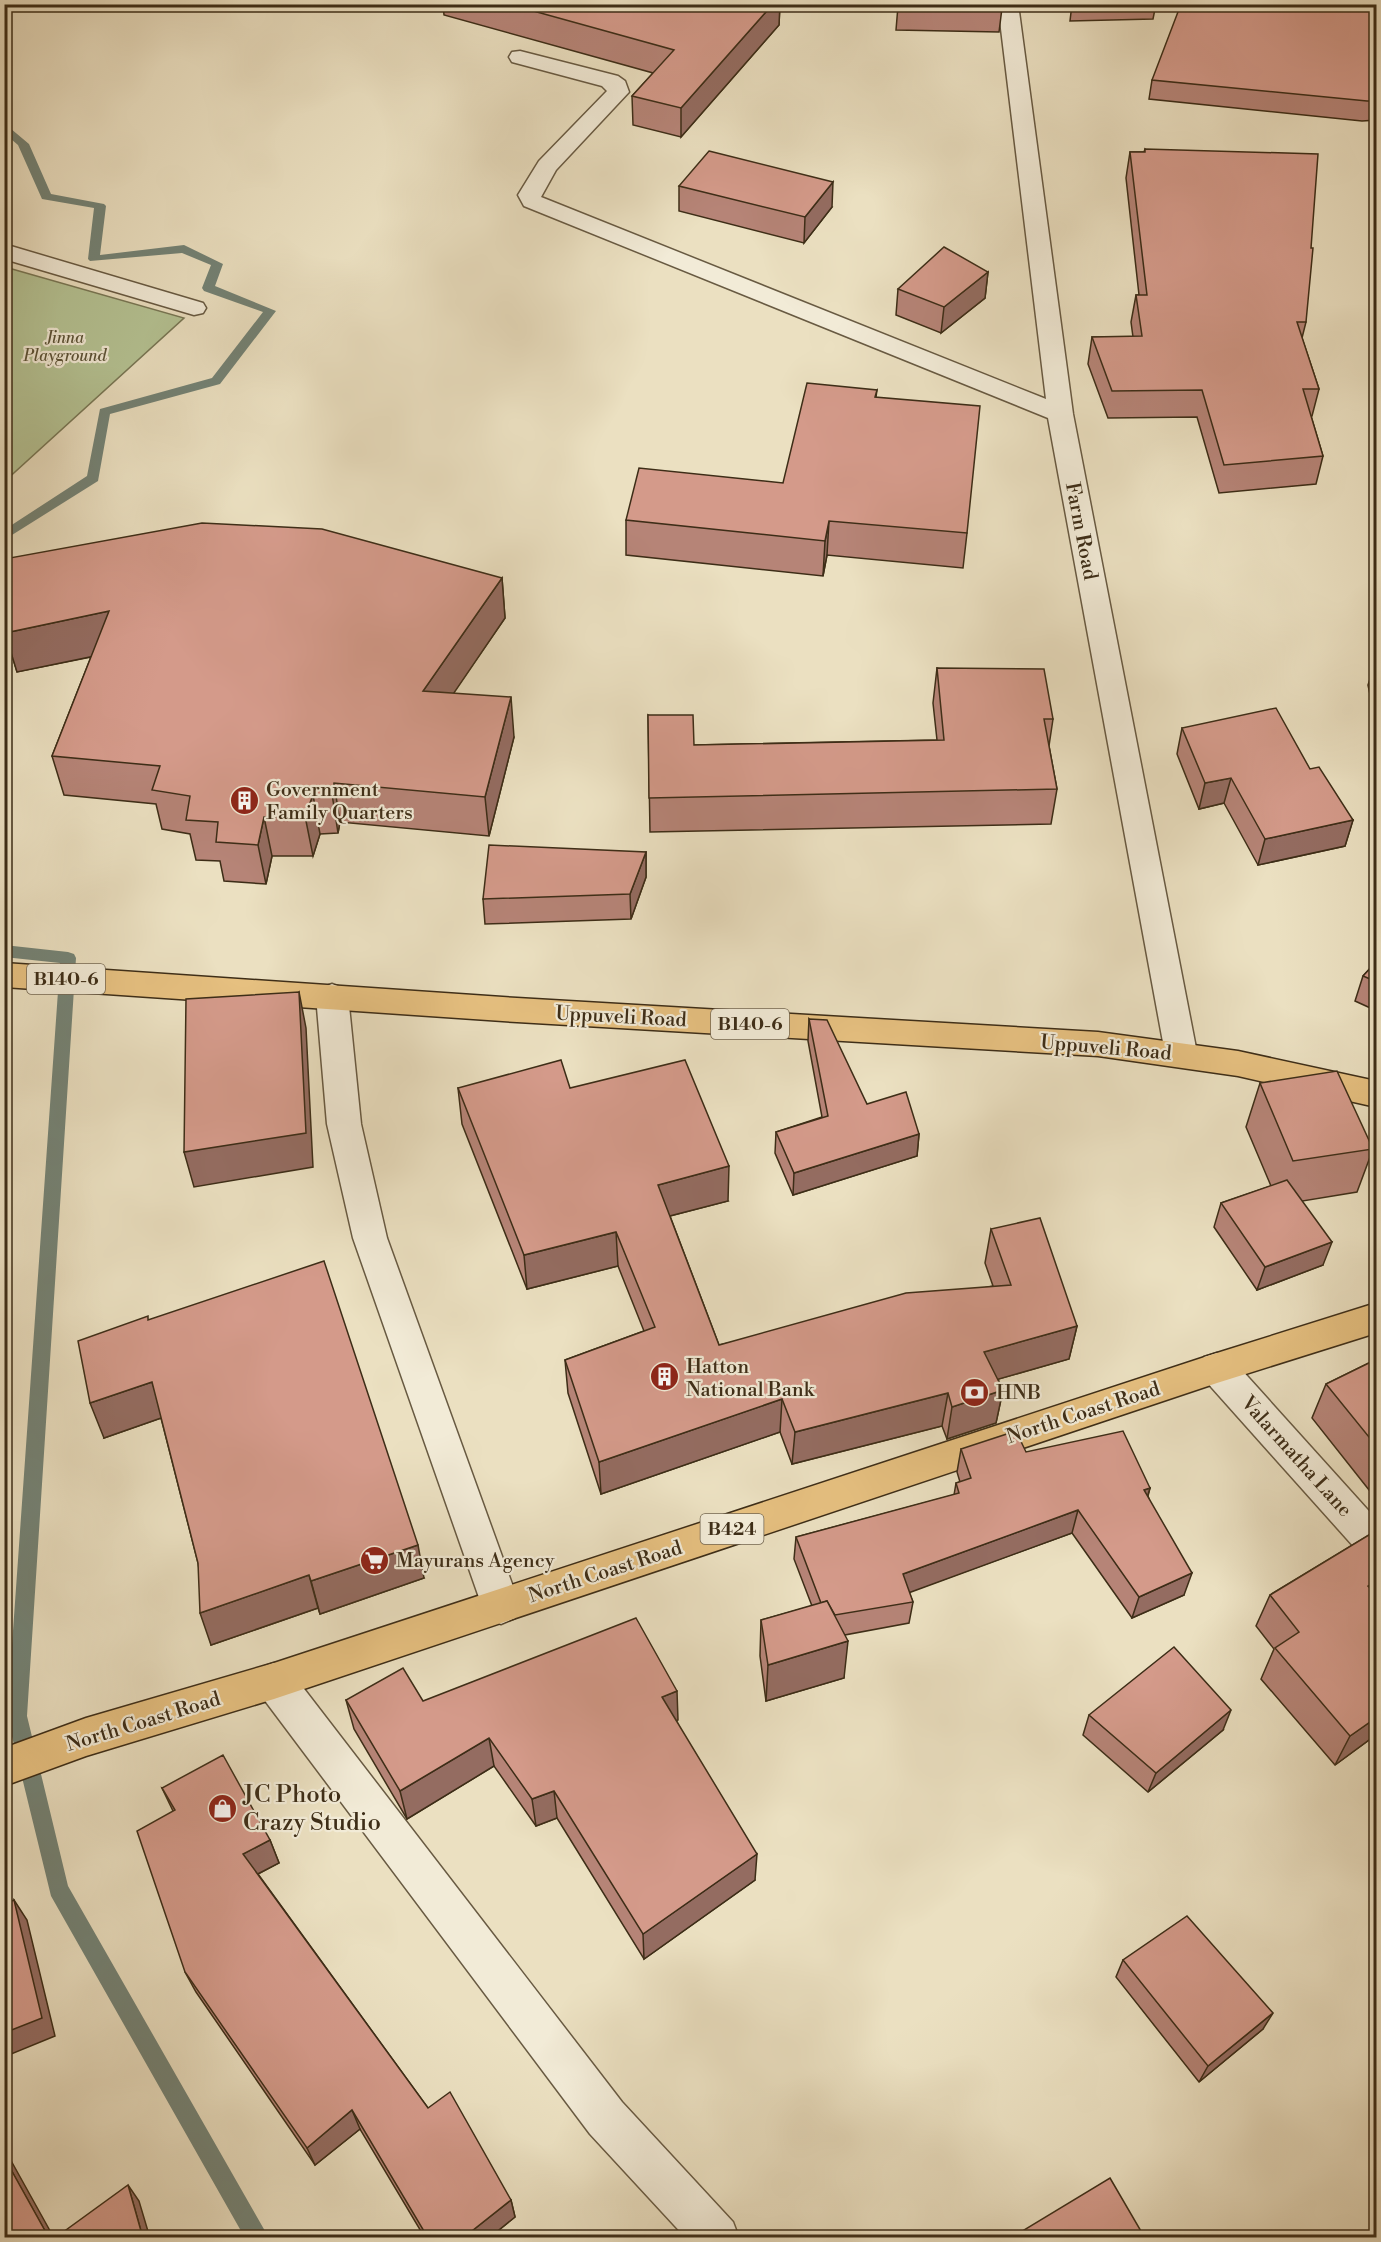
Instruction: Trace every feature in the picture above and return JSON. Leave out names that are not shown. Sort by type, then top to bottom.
[{"type":"main road","name":"Uppuveli Road","points":[[8,975],[897,1034],[1098,1044],[1181,1053],[1311,1076],[1377,1094]]},
{"type":"main road","name":"North Coast Road","points":[[4,1767],[86,1737],[274,1681],[1216,1368],[1377,1318]]},
{"type":"street","name":"Farm Road","points":[[1008,4],[1060,414],[1181,1053]]},
{"type":"street","points":[[520,57],[610,81],[616,86],[618,92],[547,166],[529,195],[532,201],[1060,414]]},
{"type":"street","points":[[4,250],[195,308]]},
{"type":"street","points":[[332,996],[344,1124],[370,1238],[501,1606]]},
{"type":"street","name":"Valarmatha Lane","points":[[1216,1368],[1377,1545]]},
{"type":"street","points":[[274,1681],[606,2118],[717,2238]]},
{"type":"green space","name":"Jinna Playground","points":[[4,267],[184,318],[5,481]]},
{"type":"building","points":[[508,4],[773,4],[681,108],[632,96],[674,50]]},
{"type":"building","points":[[898,4],[1001,4],[1002,8],[898,6]]},
{"type":"building","points":[[1181,4],[1298,10],[1298,4],[1377,4],[1377,101],[1152,80]]},
{"type":"building","points":[[1145,149],[1318,154],[1306,322],[1297,322],[1319,389],[1303,389],[1323,456],[1224,465],[1202,390],[1112,391],[1092,337],[1142,336],[1136,295],[1147,295],[1130,152],[1145,152]]},
{"type":"building","points":[[709,151],[833,182],[805,217],[679,186]]},
{"type":"building","points":[[944,247],[988,272],[944,307],[898,289]]},
{"type":"building","points":[[807,383],[877,390],[875,397],[980,406],[967,533],[829,521],[825,541],[626,520],[639,468],[783,483]]},
{"type":"building","points":[[202,523],[322,529],[502,578],[423,691],[511,697],[485,797],[334,783],[332,794],[313,795],[305,816],[264,817],[258,845],[216,842],[218,822],[186,820],[190,796],[152,790],[160,766],[52,756],[109,611],[5,633],[4,559]]},
{"type":"building","points":[[937,668],[1044,669],[1053,719],[1044,719],[1057,789],[649,798],[648,715],[693,715],[694,745],[944,740]]},
{"type":"building","points":[[1276,708],[1310,769],[1319,767],[1353,820],[1265,839],[1231,778],[1205,783],[1182,728]]},
{"type":"building","points":[[489,845],[646,852],[630,894],[483,899]]},
{"type":"building","points":[[1377,961],[1377,982],[1363,976]]},
{"type":"building","points":[[299,992],[306,1133],[184,1152],[186,999]]},
{"type":"building","points":[[809,1019],[827,1020],[867,1104],[906,1092],[919,1134],[794,1173],[776,1132],[828,1116]]},
{"type":"building","points":[[561,1060],[570,1088],[685,1060],[729,1166],[658,1185],[719,1345],[906,1293],[1011,1285],[991,1229],[1040,1218],[1077,1326],[984,1352],[1003,1390],[952,1407],[948,1393],[795,1432],[782,1399],[599,1462],[565,1360],[655,1327],[616,1232],[524,1255],[458,1088]]},
{"type":"building","points":[[1337,1071],[1373,1149],[1293,1161],[1260,1083]]},
{"type":"building","points":[[1287,1180],[1332,1242],[1265,1267],[1221,1203]]},
{"type":"building","points":[[324,1261],[418,1545],[311,1581],[309,1575],[200,1613],[198,1563],[152,1382],[90,1403],[78,1341],[148,1316],[148,1320]]},
{"type":"building","points":[[1377,1359],[1377,1447],[1326,1384]]},
{"type":"building","points":[[1016,1431],[1026,1452],[1123,1431],[1150,1488],[1144,1490],[1192,1573],[1139,1597],[1078,1510],[903,1574],[913,1602],[835,1615],[827,1601],[821,1603],[796,1537],[959,1493],[956,1483],[971,1478],[961,1449]]},
{"type":"building","points":[[1377,1530],[1377,1580],[1368,1586],[1377,1595],[1377,1717],[1350,1736],[1275,1648],[1299,1632],[1270,1595]]},
{"type":"building","points":[[827,1601],[848,1641],[768,1665],[761,1620]]},
{"type":"building","points":[[636,1618],[677,1691],[662,1697],[757,1854],[643,1934],[554,1791],[532,1799],[489,1738],[400,1791],[346,1700],[403,1668],[423,1701]]},
{"type":"building","points":[[1174,1647],[1231,1710],[1156,1773],[1089,1715]]},
{"type":"building","points":[[223,1755],[270,1840],[243,1854],[428,2108],[450,2092],[511,2200],[463,2238],[428,2238],[352,2110],[307,2148],[185,1972],[137,1831],[175,1810],[162,1788]]},
{"type":"building","points":[[14,1900],[42,2018],[4,2033],[4,1904]]},
{"type":"building","points":[[1187,1916],[1273,2013],[1208,2066],[1123,1960]]},
{"type":"building","points":[[4,2157],[49,2238],[4,2238]]},
{"type":"building","points":[[1110,2178],[1145,2238],[1011,2238]]},
{"type":"building","points":[[128,2185],[143,2238],[55,2238]]},
{"type":"waterway","points":[[4,126],[23,144],[46,197],[100,206],[94,259],[184,249],[217,264],[208,288],[270,311],[216,381],[104,412],[93,478],[4,536]]},
{"type":"waterway","points":[[4,951],[68,958],[17,1716],[58,1889],[258,2238]]},
{"type":"place","name":"Government Family Quarters","points":[[245,800]]},
{"type":"place","name":"Hatton National Bank","points":[[665,1377]]},
{"type":"place","name":"HNB","points":[[975,1392]]},
{"type":"place","name":"Mayurans Agency","points":[[375,1560]]},
{"type":"place","name":"JC Photo Crazy Studio","points":[[222,1808]]}]
